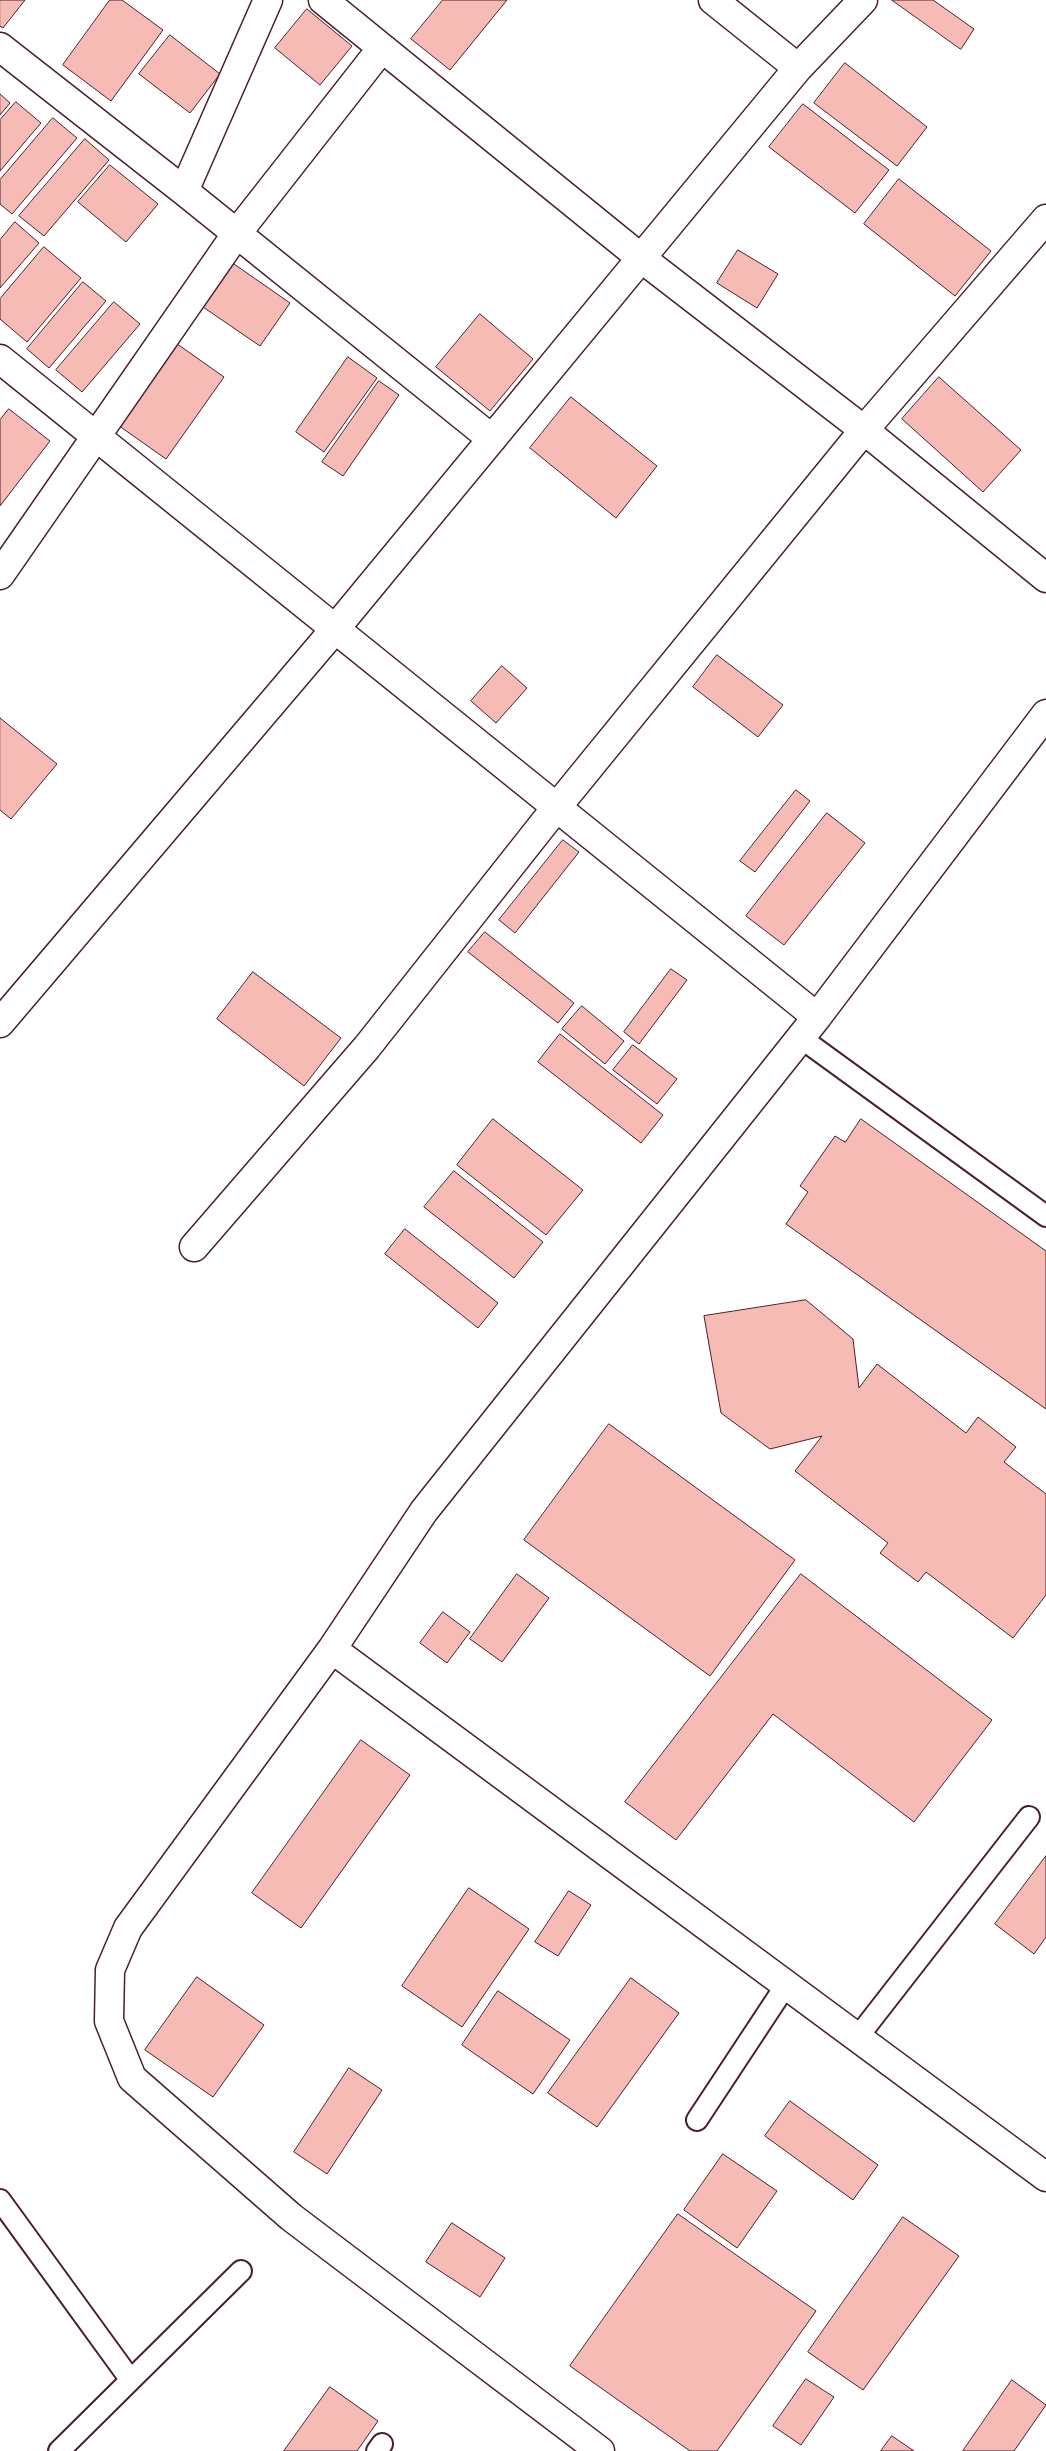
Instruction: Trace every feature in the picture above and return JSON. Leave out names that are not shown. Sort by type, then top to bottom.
[{"type":"street","points":[[184,190],[268,0]]},
{"type":"street","points":[[323,0],[641,258],[864,430],[1046,578]]},
{"type":"street","points":[[713,0],[798,68]]},
{"type":"street","points":[[0,1023],[335,629],[798,68],[864,0]]},
{"type":"street","points":[[0,47],[184,190],[492,439]]},
{"type":"street","points":[[0,574],[237,234],[382,48]]},
{"type":"street","points":[[194,1247],[366,1047],[556,808],[864,430],[1046,219]]},
{"type":"street","points":[[0,359],[556,808],[809,1028]]},
{"type":"street","points":[[600,2451],[291,2217],[132,2078],[109,2021],[110,1970],[128,1928],[332,1649],[424,1511],[809,1028],[1046,714]]},
{"type":"street","points":[[332,1649],[1046,2177]]},
{"type":"lane","points":[[809,1028],[1046,1216]]},
{"type":"lane","points":[[857,2038],[1029,1817]]},
{"type":"lane","points":[[697,2120],[786,1985]]},
{"type":"lane","points":[[0,2200],[130,2379]]},
{"type":"lane","points":[[59,2451],[241,2271]]},
{"type":"building","points":[[0,0],[25,0],[3,28],[0,26]]},
{"type":"building","points":[[110,0],[122,0],[163,30],[111,101],[63,65]]},
{"type":"building","points":[[443,0],[507,0],[450,70],[411,39]]},
{"type":"building","points":[[892,0],[933,0],[974,29],[961,49]]},
{"type":"building","points":[[307,9],[352,46],[320,85],[275,48]]},
{"type":"building","points":[[170,35],[220,74],[190,113],[139,74]]},
{"type":"building","points":[[845,63],[927,127],[897,166],[814,103]]},
{"type":"building","points":[[0,94],[10,103],[0,115]]},
{"type":"building","points":[[16,102],[41,123],[0,171],[0,120]]},
{"type":"building","points":[[803,104],[889,170],[855,213],[769,147]]},
{"type":"building","points":[[53,118],[77,138],[12,214],[0,204],[0,180]]},
{"type":"building","points":[[85,139],[109,160],[44,236],[19,216]]},
{"type":"building","points":[[110,165],[158,204],[126,242],[78,202]]},
{"type":"building","points":[[899,179],[991,251],[955,296],[864,224]]},
{"type":"building","points":[[15,222],[39,243],[0,288],[0,240]]},
{"type":"building","points":[[44,247],[81,278],[27,342],[0,319],[0,299]]},
{"type":"building","points":[[738,250],[778,274],[757,308],[717,283]]},
{"type":"building","points":[[234,264],[290,303],[260,346],[203,307]]},
{"type":"building","points":[[83,282],[106,301],[49,368],[27,349]]},
{"type":"building","points":[[114,302],[140,324],[82,392],[56,370]]},
{"type":"building","points":[[480,314],[533,359],[490,411],[436,367]]},
{"type":"building","points":[[173,341],[224,377],[166,459],[115,423]]},
{"type":"building","points":[[348,357],[377,378],[324,452],[296,432]]},
{"type":"building","points":[[939,377],[1021,450],[983,492],[902,419]]},
{"type":"building","points":[[379,381],[399,395],[343,476],[322,462]]},
{"type":"building","points":[[571,397],[657,466],[616,518],[530,448]]},
{"type":"building","points":[[9,409],[50,441],[0,506],[0,420]]},
{"type":"building","points":[[717,655],[783,705],[758,737],[693,687]]},
{"type":"building","points":[[502,666],[527,688],[496,723],[471,701]]},
{"type":"building","points":[[0,718],[57,764],[11,819],[0,810]]},
{"type":"building","points":[[796,790],[810,801],[755,872],[740,861]]},
{"type":"building","points":[[827,813],[865,843],[784,945],[746,916]]},
{"type":"building","points":[[563,840],[579,852],[515,933],[499,920]]},
{"type":"building","points":[[485,932],[574,1003],[558,1023],[468,952]]},
{"type":"building","points":[[671,969],[687,980],[639,1044],[624,1032]]},
{"type":"building","points":[[253,972],[341,1038],[304,1086],[217,1019]]},
{"type":"building","points":[[582,1006],[624,1041],[605,1064],[562,1029]]},
{"type":"building","points":[[560,1034],[663,1115],[641,1143],[538,1062]]},
{"type":"building","points":[[633,1045],[677,1079],[657,1104],[613,1070]]},
{"type":"building","points":[[493,1119],[583,1190],[546,1235],[457,1165]]},
{"type":"building","points":[[861,1119],[1046,1251],[1046,1409],[786,1224],[808,1192],[800,1186],[835,1136],[845,1142]]},
{"type":"building","points":[[454,1171],[543,1242],[514,1278],[424,1207]]},
{"type":"building","points":[[405,1229],[498,1303],[478,1328],[385,1254]]},
{"type":"building","points":[[806,1300],[853,1339],[859,1388],[877,1364],[966,1433],[978,1417],[1016,1447],[1004,1462],[1046,1494],[1046,1595],[1013,1638],[926,1572],[918,1582],[880,1553],[888,1543],[795,1471],[822,1436],[770,1449],[721,1413],[704,1316]]},
{"type":"building","points":[[609,1424],[795,1560],[710,1676],[524,1540]]},
{"type":"building","points":[[517,1574],[549,1598],[502,1662],[470,1639]]},
{"type":"building","points":[[801,1574],[992,1720],[914,1822],[773,1714],[676,1840],[625,1802]]},
{"type":"building","points":[[443,1612],[470,1632],[447,1663],[420,1643]]},
{"type":"building","points":[[361,1740],[410,1775],[301,1928],[252,1893]]},
{"type":"building","points":[[1046,1856],[1046,1937],[1034,1954],[995,1924]]},
{"type":"building","points":[[469,1888],[529,1929],[462,2027],[402,1986]]},
{"type":"building","points":[[569,1891],[591,1905],[558,1956],[535,1942]]},
{"type":"building","points":[[197,1977],[264,2025],[213,2097],[145,2050]]},
{"type":"building","points":[[631,1978],[679,2013],[597,2127],[548,2093]]},
{"type":"building","points":[[498,1991],[570,2040],[533,2094],[462,2045]]},
{"type":"building","points":[[349,2068],[382,2090],[327,2174],[294,2152]]},
{"type":"building","points":[[790,2101],[878,2165],[853,2200],[765,2136]]},
{"type":"building","points":[[723,2154],[777,2191],[737,2248],[684,2210]]},
{"type":"building","points":[[678,2214],[816,2311],[717,2451],[690,2451],[570,2366]]},
{"type":"building","points":[[903,2217],[959,2256],[863,2390],[808,2352]]},
{"type":"building","points":[[452,2223],[505,2258],[480,2297],[426,2262]]},
{"type":"building","points":[[806,2379],[834,2397],[801,2445],[773,2426]]},
{"type":"building","points":[[1012,2380],[1046,2405],[1014,2451],[963,2451]]},
{"type":"building","points":[[330,2387],[378,2421],[357,2451],[284,2451]]},
{"type":"building","points":[[892,2436],[914,2451],[881,2451]]}]
